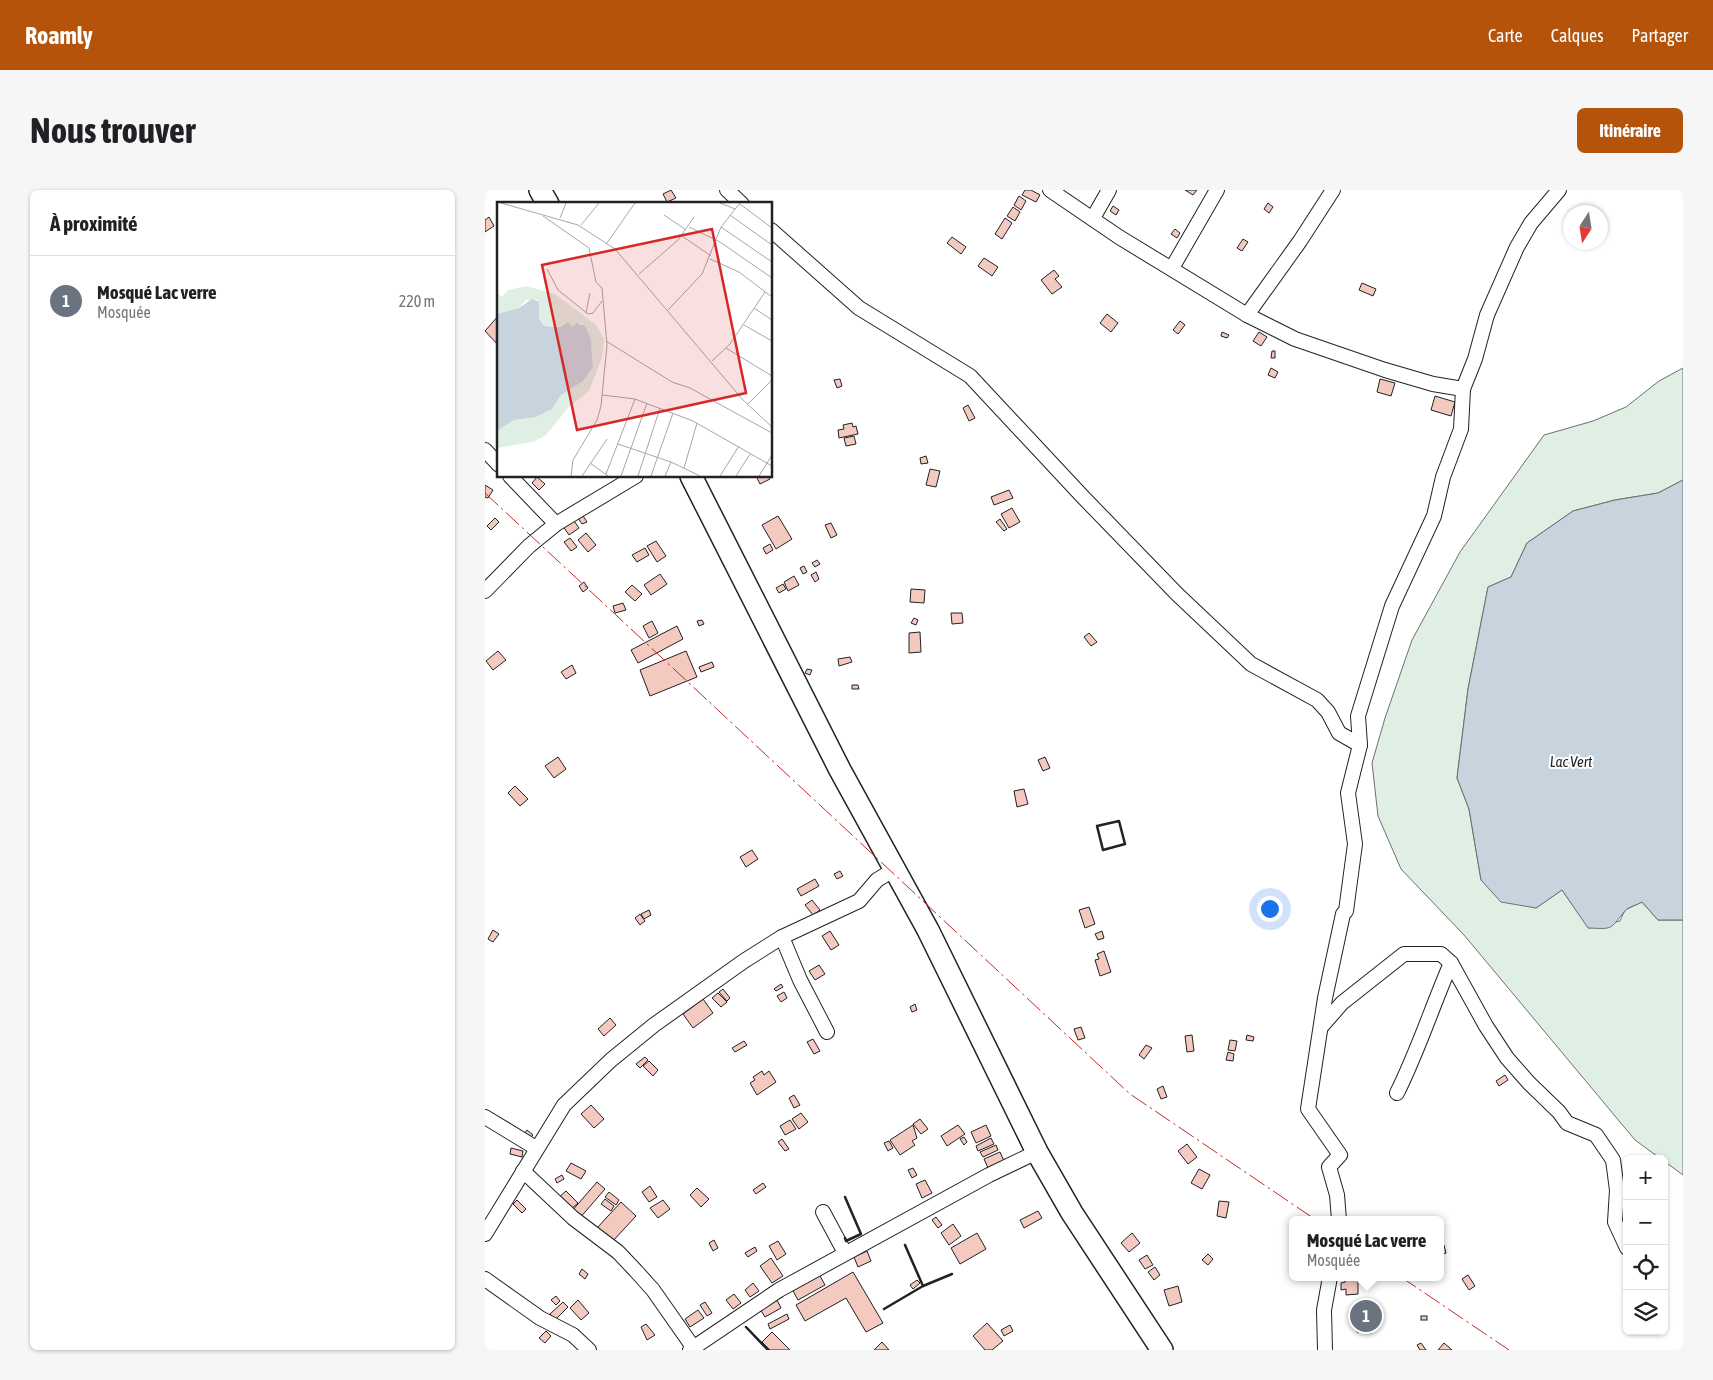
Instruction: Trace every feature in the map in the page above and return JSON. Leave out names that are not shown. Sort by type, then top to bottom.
[{"type":"highway","points":[[540,190],[547,202]]},
{"type":"highway","points":[[692,478],[840,770],[928,930],[1037,1152],[1072,1214],[1162,1350]]},
{"type":"street","points":[[727,190],[740,202]]},
{"type":"street","points":[[1050,190],[1247,315],[1295,339],[1376,367],[1433,384],[1463,390]]},
{"type":"street","points":[[1093,218],[1109,190]]},
{"type":"street","points":[[1172,268],[1217,190]]},
{"type":"street","points":[[1247,315],[1300,241],[1333,190]]},
{"type":"street","points":[[1339,1216],[1337,1195],[1329,1167],[1340,1155],[1308,1109],[1325,998],[1343,914],[1346,911],[1355,844],[1348,793],[1360,745],[1358,716],[1392,606],[1434,516],[1443,477],[1461,429],[1463,390],[1475,359],[1487,315],[1517,247],[1531,223],[1559,190]]},
{"type":"street","points":[[773,232],[859,308],[970,376],[1089,503],[1244,658],[1266,674],[1317,700],[1328,712],[1339,733],[1360,745]]},
{"type":"street","points":[[485,450],[497,463]]},
{"type":"street","points":[[512,478],[556,524]]},
{"type":"street","points":[[485,591],[529,546],[556,524],[633,478]]},
{"type":"street","points":[[485,1234],[564,1105],[611,1060],[699,992],[782,937],[859,901],[877,880],[895,869]]},
{"type":"street","points":[[782,937],[799,980],[827,1032]]},
{"type":"street","points":[[1321,1027],[1342,1004],[1404,954],[1441,954],[1451,964],[1486,1026],[1511,1062],[1559,1112],[1567,1123],[1596,1135],[1613,1160],[1617,1190],[1615,1222],[1626,1245]]},
{"type":"street","points":[[1397,1093],[1415,1057],[1433,1005],[1451,964]]},
{"type":"street","points":[[485,1117],[536,1148]]},
{"type":"street","points":[[523,1171],[573,1218],[618,1252],[653,1290],[691,1349],[779,1290],[989,1175],[1037,1152]]},
{"type":"street","points":[[823,1212],[845,1253]]},
{"type":"street","points":[[485,1279],[540,1318],[573,1335],[589,1350]]},
{"type":"street","points":[[1325,1350],[1324,1310],[1329,1281]]},
{"type":"green space","points":[[1683,368],[1683,480],[1658,493],[1615,500],[1573,511],[1527,543],[1511,577],[1488,587],[1468,689],[1457,778],[1469,809],[1481,880],[1536,908],[1562,890],[1589,928],[1620,921],[1625,910],[1642,902],[1658,920],[1683,920],[1683,1175],[1668,1164],[1668,1155],[1656,1155],[1635,1140],[1464,935],[1401,869],[1378,816],[1372,763],[1385,718],[1412,640],[1460,552],[1544,435],[1593,421],[1626,407],[1659,381]]},
{"type":"water","name":"Lac Vert","points":[[1683,480],[1683,920],[1658,920],[1642,902],[1626,910],[1610,927],[1588,928],[1562,890],[1536,908],[1501,902],[1481,880],[1469,809],[1457,778],[1468,689],[1488,587],[1511,577],[1527,543],[1573,511],[1615,500],[1658,493]]},
{"type":"building","points":[[671,190],[676,198],[667,202],[663,194]]},
{"type":"building","points":[[1025,190],[1031,190],[1040,195],[1036,202],[1022,195]]},
{"type":"building","points":[[1185,190],[1197,190],[1193,195]]},
{"type":"building","points":[[1019,196],[1026,201],[1021,210],[1014,205]]},
{"type":"building","points":[[1268,203],[1273,207],[1269,213],[1264,209]]},
{"type":"building","points":[[1113,206],[1119,210],[1116,215],[1110,211]]},
{"type":"building","points":[[1013,207],[1020,212],[1015,221],[1007,216]]},
{"type":"building","points":[[489,217],[494,226],[485,232],[485,220]]},
{"type":"building","points":[[1005,218],[1012,223],[1002,239],[995,234]]},
{"type":"building","points":[[1175,229],[1180,233],[1177,238],[1171,234]]},
{"type":"building","points":[[952,237],[966,247],[961,254],[947,243]]},
{"type":"building","points":[[1243,239],[1248,242],[1242,251],[1237,248]]},
{"type":"building","points":[[984,258],[998,267],[992,276],[978,266]]},
{"type":"building","points":[[1054,270],[1059,276],[1055,279],[1062,287],[1052,294],[1041,280]]},
{"type":"building","points":[[1362,283],[1376,289],[1373,296],[1359,290]]},
{"type":"building","points":[[1107,314],[1118,323],[1111,332],[1100,323]]},
{"type":"building","points":[[497,317],[497,344],[485,331]]},
{"type":"building","points":[[1180,321],[1185,325],[1178,334],[1173,330]]},
{"type":"building","points":[[1222,332],[1229,335],[1227,338],[1221,336]]},
{"type":"building","points":[[1259,332],[1267,337],[1261,346],[1253,341]]},
{"type":"building","points":[[1272,351],[1275,351],[1275,358],[1271,358]]},
{"type":"building","points":[[1271,368],[1278,372],[1275,378],[1268,375]]},
{"type":"building","points":[[840,379],[842,386],[837,388],[834,380]]},
{"type":"building","points":[[1380,379],[1395,383],[1391,396],[1377,392]]},
{"type":"building","points":[[1435,396],[1455,402],[1451,416],[1431,410]]},
{"type":"building","points":[[968,405],[975,418],[969,421],[963,408]]},
{"type":"building","points":[[852,423],[853,427],[856,426],[858,434],[839,438],[838,430],[844,429],[843,425]]},
{"type":"building","points":[[854,436],[856,444],[846,446],[844,438]]},
{"type":"building","points":[[926,456],[928,463],[921,464],[920,458]]},
{"type":"building","points":[[930,469],[940,471],[936,487],[926,485]]},
{"type":"building","points":[[538,478],[545,484],[539,490],[532,483]]},
{"type":"building","points":[[757,478],[770,478],[770,479],[760,484]]},
{"type":"building","points":[[485,485],[493,490],[488,498],[485,497]]},
{"type":"building","points":[[1009,490],[1013,498],[994,505],[991,497]]},
{"type":"building","points":[[1012,508],[1020,522],[1009,528],[1001,514]]},
{"type":"building","points":[[583,516],[587,522],[582,524],[578,518]]},
{"type":"building","points":[[778,516],[792,539],[776,549],[762,525]]},
{"type":"building","points":[[495,518],[499,522],[491,530],[487,526]]},
{"type":"building","points":[[572,518],[579,528],[569,535],[562,525]]},
{"type":"building","points":[[1000,519],[1007,529],[1004,531],[996,522]]},
{"type":"building","points":[[831,523],[837,535],[831,538],[825,525]]},
{"type":"building","points":[[586,533],[596,545],[588,552],[578,540]]},
{"type":"building","points":[[570,538],[577,547],[571,551],[564,542]]},
{"type":"building","points":[[656,541],[666,556],[657,562],[647,546]]},
{"type":"building","points":[[770,544],[773,550],[766,554],[763,548]]},
{"type":"building","points":[[645,548],[649,555],[637,562],[632,555]]},
{"type":"building","points":[[817,560],[820,564],[815,567],[812,563]]},
{"type":"building","points":[[804,566],[807,572],[803,574],[800,568]]},
{"type":"building","points":[[816,572],[819,579],[815,582],[811,575]]},
{"type":"building","points":[[660,574],[667,584],[651,595],[644,585]]},
{"type":"building","points":[[794,576],[799,585],[788,591],[784,582]]},
{"type":"building","points":[[584,582],[588,588],[583,592],[579,586]]},
{"type":"building","points":[[783,584],[786,589],[779,593],[776,588]]},
{"type":"building","points":[[632,585],[642,594],[635,601],[625,592]]},
{"type":"building","points":[[911,589],[925,590],[924,603],[910,602]]},
{"type":"building","points":[[623,603],[626,610],[615,613],[613,606]]},
{"type":"building","points":[[951,613],[962,613],[963,623],[952,624]]},
{"type":"building","points":[[914,618],[918,620],[916,625],[911,623]]},
{"type":"building","points":[[702,620],[704,624],[699,626],[697,621]]},
{"type":"building","points":[[652,621],[658,633],[649,638],[643,626]]},
{"type":"building","points":[[677,626],[683,639],[638,663],[631,650]]},
{"type":"building","points":[[920,632],[921,652],[909,653],[909,633]]},
{"type":"building","points":[[1089,633],[1097,642],[1091,646],[1084,637]]},
{"type":"building","points":[[498,651],[506,660],[493,670],[486,661]]},
{"type":"building","points":[[686,651],[697,677],[650,696],[640,670]]},
{"type":"building","points":[[850,657],[852,662],[839,666],[838,659]]},
{"type":"building","points":[[712,662],[714,667],[701,672],[699,667]]},
{"type":"building","points":[[572,665],[576,673],[566,679],[561,672]]},
{"type":"building","points":[[807,669],[812,670],[810,675],[805,673]]},
{"type":"building","points":[[852,685],[858,685],[859,689],[852,689]]},
{"type":"building","points":[[558,757],[566,769],[554,778],[545,766]]},
{"type":"building","points":[[1045,757],[1050,768],[1043,771],[1038,760]]},
{"type":"building","points":[[515,786],[528,799],[520,806],[508,793]]},
{"type":"building","points":[[1024,789],[1028,804],[1017,807],[1014,791]]},
{"type":"building","points":[[752,850],[758,859],[746,867],[740,857]]},
{"type":"building","points":[[840,871],[843,876],[837,879],[834,874]]},
{"type":"building","points":[[815,879],[819,886],[801,896],[797,889]]},
{"type":"building","points":[[812,900],[820,910],[813,915],[805,905]]},
{"type":"building","points":[[1089,907],[1095,924],[1085,928],[1079,910]]},
{"type":"building","points":[[649,910],[651,915],[644,919],[641,914]]},
{"type":"building","points":[[640,914],[645,921],[640,925],[635,918]]},
{"type":"building","points":[[493,930],[499,934],[493,942],[488,939]]},
{"type":"building","points":[[830,931],[839,945],[831,950],[822,936]]},
{"type":"building","points":[[1102,931],[1104,938],[1098,940],[1095,934]]},
{"type":"building","points":[[1104,951],[1111,972],[1100,976],[1095,960],[1099,959],[1097,954]]},
{"type":"building","points":[[819,965],[825,974],[815,980],[809,971]]},
{"type":"building","points":[[781,984],[783,987],[776,991],[774,989]]},
{"type":"building","points":[[723,989],[730,998],[727,1001],[719,992]]},
{"type":"building","points":[[784,992],[787,998],[781,1002],[777,996]]},
{"type":"building","points":[[718,993],[727,1002],[721,1007],[712,998]]},
{"type":"building","points":[[703,999],[713,1013],[693,1028],[683,1014]]},
{"type":"building","points":[[915,1004],[917,1010],[912,1012],[910,1007]]},
{"type":"building","points":[[610,1018],[616,1025],[604,1036],[598,1029]]},
{"type":"building","points":[[1081,1027],[1085,1038],[1078,1040],[1074,1029]]},
{"type":"building","points":[[1192,1035],[1194,1051],[1187,1052],[1185,1036]]},
{"type":"building","points":[[1247,1035],[1254,1037],[1253,1041],[1246,1040]]},
{"type":"building","points":[[813,1039],[820,1051],[814,1054],[807,1042]]},
{"type":"building","points":[[1230,1040],[1237,1041],[1235,1051],[1228,1050]]},
{"type":"building","points":[[744,1041],[747,1045],[735,1052],[732,1048]]},
{"type":"building","points":[[1146,1045],[1152,1048],[1144,1059],[1139,1055]]},
{"type":"building","points":[[1228,1052],[1234,1054],[1233,1061],[1226,1060]]},
{"type":"building","points":[[645,1057],[648,1060],[640,1068],[636,1064]]},
{"type":"building","points":[[649,1061],[658,1070],[653,1076],[643,1066]]},
{"type":"building","points":[[762,1071],[764,1075],[769,1071],[776,1082],[757,1095],[750,1083],[755,1080],[753,1077]]},
{"type":"building","points":[[1505,1075],[1508,1080],[1499,1086],[1496,1081]]},
{"type":"building","points":[[1163,1086],[1167,1097],[1161,1099],[1157,1089]]},
{"type":"building","points":[[794,1095],[800,1105],[794,1108],[789,1098]]},
{"type":"building","points":[[591,1105],[604,1119],[594,1128],[581,1114]]},
{"type":"building","points":[[801,1113],[808,1122],[799,1129],[792,1119]]},
{"type":"building","points":[[920,1119],[928,1129],[921,1134],[913,1124]]},
{"type":"building","points":[[790,1120],[796,1129],[785,1135],[780,1126]]},
{"type":"building","points":[[913,1125],[917,1138],[912,1141],[915,1145],[900,1155],[890,1140]]},
{"type":"building","points":[[958,1125],[965,1134],[947,1146],[941,1136]]},
{"type":"building","points":[[986,1125],[991,1136],[976,1143],[971,1132]]},
{"type":"building","points":[[527,1130],[533,1135],[530,1138],[524,1134]]},
{"type":"building","points":[[964,1137],[967,1142],[964,1145],[960,1139]]},
{"type":"building","points":[[991,1138],[994,1144],[978,1151],[976,1146]]},
{"type":"building","points":[[782,1139],[789,1149],[785,1151],[778,1142]]},
{"type":"building","points":[[889,1141],[893,1148],[888,1151],[884,1143]]},
{"type":"building","points":[[1187,1144],[1197,1157],[1188,1164],[1178,1151]]},
{"type":"building","points":[[996,1145],[998,1150],[983,1157],[980,1152]]},
{"type":"building","points":[[511,1148],[523,1151],[522,1157],[510,1154]]},
{"type":"building","points":[[1000,1152],[1004,1161],[988,1168],[984,1159]]},
{"type":"building","points":[[571,1163],[586,1171],[581,1179],[566,1171]]},
{"type":"building","points":[[913,1168],[917,1175],[912,1178],[908,1170]]},
{"type":"building","points":[[1199,1169],[1210,1175],[1202,1189],[1191,1183]]},
{"type":"building","points":[[562,1175],[564,1179],[557,1183],[555,1179]]},
{"type":"building","points":[[925,1180],[932,1193],[922,1198],[916,1184]]},
{"type":"building","points":[[597,1182],[605,1189],[579,1219],[571,1212]]},
{"type":"building","points":[[763,1183],[766,1187],[756,1194],[753,1190]]},
{"type":"building","points":[[650,1186],[657,1197],[649,1202],[642,1192]]},
{"type":"building","points":[[697,1188],[709,1199],[701,1207],[690,1195]]},
{"type":"building","points":[[566,1191],[578,1203],[570,1210],[558,1198]]},
{"type":"building","points":[[609,1192],[619,1200],[616,1205],[605,1197]]},
{"type":"building","points":[[605,1199],[614,1206],[611,1211],[601,1204]]},
{"type":"building","points":[[517,1200],[526,1209],[522,1213],[513,1204]]},
{"type":"building","points":[[663,1200],[670,1209],[658,1218],[650,1208]]},
{"type":"building","points":[[1219,1201],[1229,1202],[1226,1218],[1217,1216]]},
{"type":"building","points":[[621,1202],[636,1216],[612,1242],[597,1228]]},
{"type":"building","points":[[1038,1211],[1042,1218],[1024,1228],[1020,1220]]},
{"type":"building","points":[[936,1217],[942,1225],[938,1228],[932,1220]]},
{"type":"building","points":[[953,1224],[961,1236],[949,1245],[941,1233]]},
{"type":"building","points":[[977,1233],[986,1249],[960,1264],[951,1248]]},
{"type":"building","points":[[1132,1233],[1140,1243],[1129,1252],[1121,1243]]},
{"type":"building","points":[[714,1240],[718,1248],[713,1251],[709,1243]]},
{"type":"building","points":[[778,1241],[786,1254],[777,1260],[769,1246]]},
{"type":"building","points":[[755,1247],[757,1251],[748,1257],[745,1253]]},
{"type":"building","points":[[867,1251],[871,1261],[858,1267],[854,1257]]},
{"type":"building","points":[[1208,1254],[1213,1259],[1208,1265],[1202,1260]]},
{"type":"building","points":[[1147,1255],[1153,1265],[1145,1269],[1139,1260]]},
{"type":"building","points":[[771,1258],[783,1276],[772,1283],[760,1266]]},
{"type":"building","points":[[1155,1267],[1160,1275],[1154,1280],[1148,1272]]},
{"type":"building","points":[[582,1269],[588,1274],[585,1279],[579,1274]]},
{"type":"building","points":[[853,1272],[883,1323],[866,1332],[846,1298],[805,1321],[796,1305]]},
{"type":"building","points":[[819,1274],[825,1285],[798,1300],[792,1289]]},
{"type":"building","points":[[1468,1275],[1475,1286],[1469,1290],[1462,1279]]},
{"type":"building","points":[[917,1280],[920,1283],[913,1289],[910,1285]]},
{"type":"building","points":[[1358,1281],[1358,1294],[1346,1295],[1346,1289],[1341,1290],[1341,1283]]},
{"type":"building","points":[[753,1283],[759,1291],[750,1297],[745,1290]]},
{"type":"building","points":[[1178,1286],[1182,1302],[1169,1306],[1164,1290]]},
{"type":"building","points":[[734,1294],[741,1303],[733,1309],[726,1300]]},
{"type":"building","points":[[556,1296],[560,1301],[556,1305],[551,1300]]},
{"type":"building","points":[[578,1300],[589,1313],[581,1320],[570,1308]]},
{"type":"building","points":[[777,1300],[781,1308],[765,1317],[760,1309]]},
{"type":"building","points":[[563,1302],[568,1307],[555,1320],[550,1314]]},
{"type":"building","points":[[705,1302],[712,1313],[707,1316],[700,1305]]},
{"type":"building","points":[[698,1310],[704,1318],[690,1327],[685,1319]]},
{"type":"building","points":[[1358,1312],[1374,1313],[1372,1333],[1357,1332]]},
{"type":"building","points":[[787,1314],[789,1319],[770,1329],[768,1324]]},
{"type":"building","points":[[1421,1316],[1427,1316],[1427,1320],[1421,1320]]},
{"type":"building","points":[[987,1323],[1003,1341],[992,1350],[985,1350],[973,1336]]},
{"type":"building","points":[[646,1324],[655,1335],[647,1340],[641,1327]]},
{"type":"building","points":[[1010,1325],[1013,1331],[1004,1336],[1001,1330]]},
{"type":"building","points":[[546,1331],[551,1336],[545,1343],[539,1338]]},
{"type":"building","points":[[772,1332],[790,1350],[770,1350],[762,1342]]},
{"type":"building","points":[[882,1342],[889,1350],[874,1350]]},
{"type":"building","points":[[1421,1343],[1426,1350],[1420,1350],[1417,1345]]},
{"type":"building","points":[[1444,1343],[1452,1350],[1438,1350]]},
{"type":"wall","points":[[1119,821],[1125,844],[1103,850],[1097,826],[1119,821]]},
{"type":"wall","points":[[845,1197],[861,1234],[846,1241],[845,1238]]},
{"type":"wall","points":[[905,1245],[923,1286]]},
{"type":"wall","points":[[884,1309],[923,1286],[952,1274]]},
{"type":"wall","points":[[746,1327],[768,1350]]},
{"type":"power","points":[[485,493],[1130,1094],[1310,1216]]},
{"type":"power","points":[[1407,1281],[1509,1350]]},
{"type":"place","name":"Mosqué Lac verre","points":[[1366,1316]]}]
